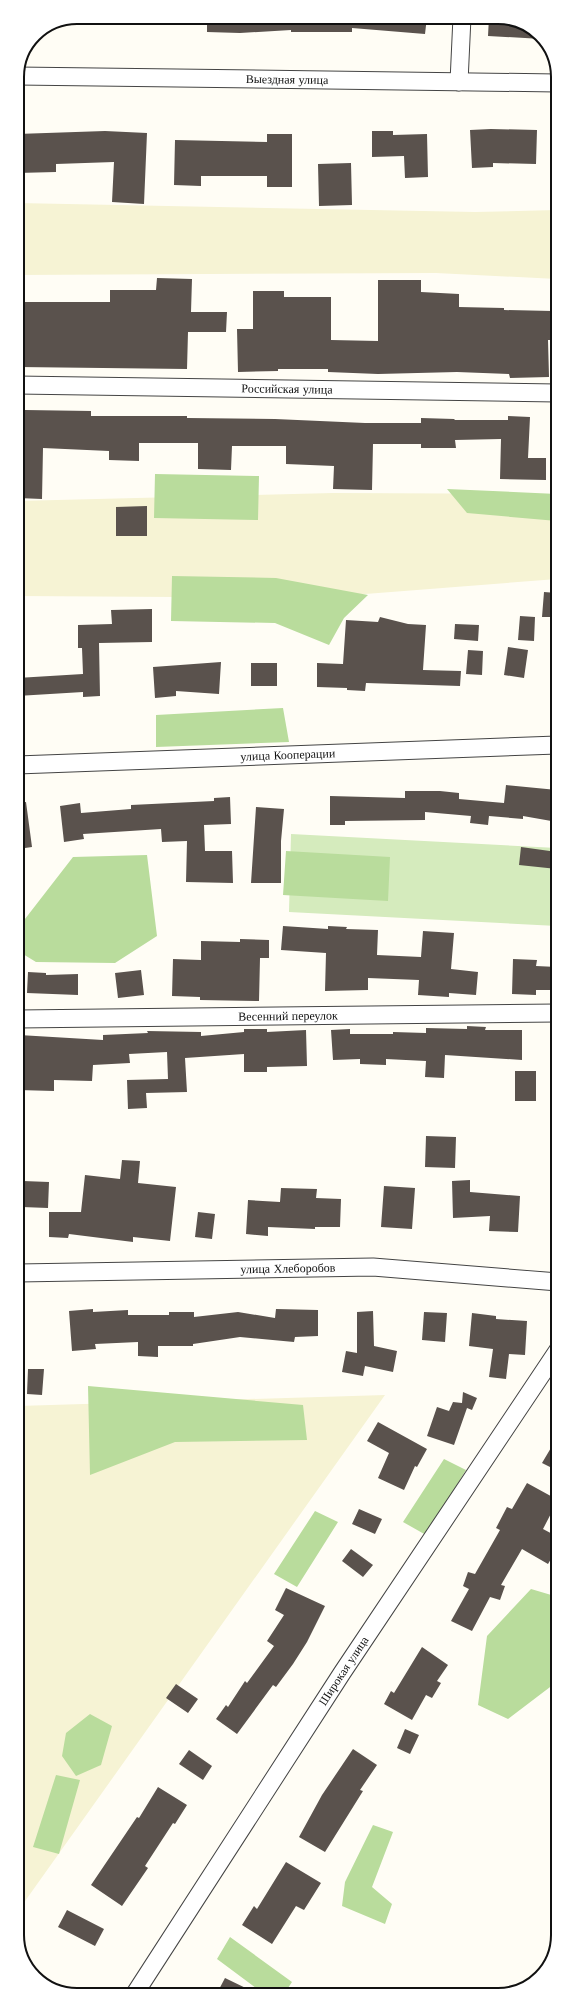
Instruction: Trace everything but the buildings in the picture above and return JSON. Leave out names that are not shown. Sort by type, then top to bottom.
[{"type":"street","points":[[459,82],[462,24]]},
{"type":"street","name":"Выездная улица","points":[[24,76],[551,83]]},
{"type":"street","name":"Российская улица","points":[[24,385],[551,393]]},
{"type":"street","name":"улица Кооперации","points":[[24,765],[551,746]]},
{"type":"street","name":"Весенний переулок","points":[[24,1019],[551,1014]]},
{"type":"street","name":"улица Хлеборобов","points":[[24,1273],[373,1267],[551,1281]]},
{"type":"street","name":"Широкая улица","points":[[139,1988],[346,1667],[551,1360]]},
{"type":"shaded area","points":[[24,203],[475,212],[551,210],[551,279],[436,273],[24,275]]},
{"type":"shaded area","points":[[333,493],[551,494],[551,579],[314,598],[24,596],[24,501]]},
{"type":"shaded area","points":[[385,1395],[24,1903],[24,1406]]},
{"type":"green space","points":[[155,474],[259,476],[258,520],[154,518]]},
{"type":"green space","points":[[447,489],[551,494],[551,520],[467,513]]},
{"type":"green space","points":[[172,576],[276,578],[368,595],[344,618],[329,645],[275,623],[171,621]]},
{"type":"green space","points":[[283,708],[289,742],[156,747],[156,715]]},
{"type":"green space","points":[[291,834],[551,848],[551,926],[289,912]]},
{"type":"green space","points":[[286,851],[390,857],[388,901],[283,895]]},
{"type":"green space","points":[[147,855],[157,936],[115,963],[36,962],[24,955],[24,920],[73,857]]},
{"type":"green space","points":[[88,1386],[303,1405],[307,1440],[175,1442],[90,1475]]},
{"type":"green space","points":[[444,1459],[466,1470],[426,1535],[403,1522]]},
{"type":"green space","points":[[315,1511],[338,1522],[297,1587],[274,1574]]},
{"type":"green space","points":[[531,1589],[551,1595],[551,1686],[508,1719],[478,1705],[487,1636]]},
{"type":"green space","points":[[90,1714],[112,1726],[101,1765],[76,1776],[62,1756],[66,1733]]},
{"type":"green space","points":[[56,1775],[80,1780],[59,1854],[33,1847]]},
{"type":"green space","points":[[373,1825],[393,1832],[372,1887],[392,1904],[385,1924],[342,1906],[345,1882]]},
{"type":"green space","points":[[230,1937],[292,1982],[288,1988],[256,1988],[217,1959]]}]
